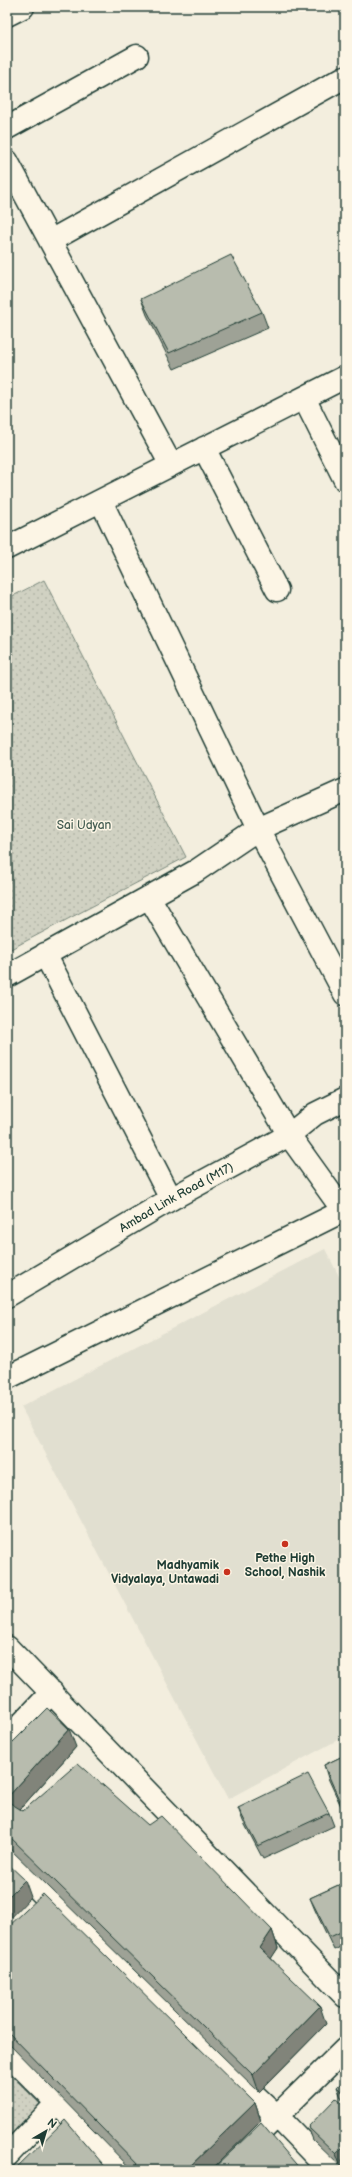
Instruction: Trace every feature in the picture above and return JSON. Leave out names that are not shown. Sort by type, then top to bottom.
[{"type":"street","points":[[7,15],[23,7]]},
{"type":"street","points":[[7,128],[137,56]]},
{"type":"street","points":[[50,241],[345,77]]},
{"type":"street","points":[[7,161],[171,465]]},
{"type":"street","points":[[7,548],[345,377]]},
{"type":"street","points":[[304,398],[345,480]]},
{"type":"street","points":[[204,448],[277,590]]},
{"type":"street","points":[[101,500],[258,829],[345,994]]},
{"type":"street","points":[[7,976],[196,871],[258,829],[345,790]]},
{"type":"street","points":[[7,1378],[345,1211],[289,1135],[149,897]]},
{"type":"street","points":[[45,954],[171,1199]]},
{"type":"street","name":"Ambad Link Road (M17)","points":[[7,1296],[171,1199],[289,1135],[315,1114],[345,1099]]},
{"type":"street","points":[[7,1647],[345,1996]]},
{"type":"street","points":[[7,1739],[52,1692]]},
{"type":"street","points":[[7,1858],[111,1962],[277,2116],[329,2170]]},
{"type":"street","points":[[29,1912],[45,1896]]},
{"type":"street","points":[[222,2170],[345,2049]]},
{"type":"street","points":[[7,2053],[122,2170]]},
{"type":"street","points":[[7,2156],[57,2103]]},
{"type":"shaded area","name":"Madhyamik Vidyalaya, Untawadi","points":[[325,1249],[345,1288],[345,1736],[228,1799],[21,1407]]},
{"type":"green space","name":"Sai Udyan","points":[[44,580],[186,857],[7,951],[7,599]]},
{"type":"green space","points":[[7,2071],[43,2107],[7,2143]]},
{"type":"building","points":[[231,255],[262,312],[169,353],[141,299]]},
{"type":"building","points":[[47,1708],[69,1729],[7,1798],[7,1748]]},
{"type":"building","points":[[345,1755],[345,1803],[341,1804],[324,1765]]},
{"type":"building","points":[[78,1763],[148,1825],[161,1816],[272,1930],[260,1948],[320,2006],[253,2075],[7,1834],[7,1801],[23,1811]]},
{"type":"building","points":[[308,1774],[329,1813],[258,1846],[238,1808]]},
{"type":"building","points":[[7,1863],[25,1880],[7,1898]]},
{"type":"building","points":[[345,1882],[345,1930],[330,1937],[310,1898]]},
{"type":"building","points":[[43,1894],[255,2103],[186,2170],[143,2170],[7,2031],[7,1928]]},
{"type":"building","points":[[345,2079],[345,2095],[337,2087]]},
{"type":"building","points":[[336,2098],[345,2106],[345,2145],[336,2154],[308,2127]]},
{"type":"building","points":[[65,2120],[108,2170],[14,2170]]},
{"type":"building","points":[[261,2123],[301,2170],[212,2170]]},
{"type":"place","name":"Pethe High School, Nashik","points":[[285,1544]]},
{"type":"place","name":"Madhyamik Vidyalaya, Untawadi","points":[[227,1572]]}]
